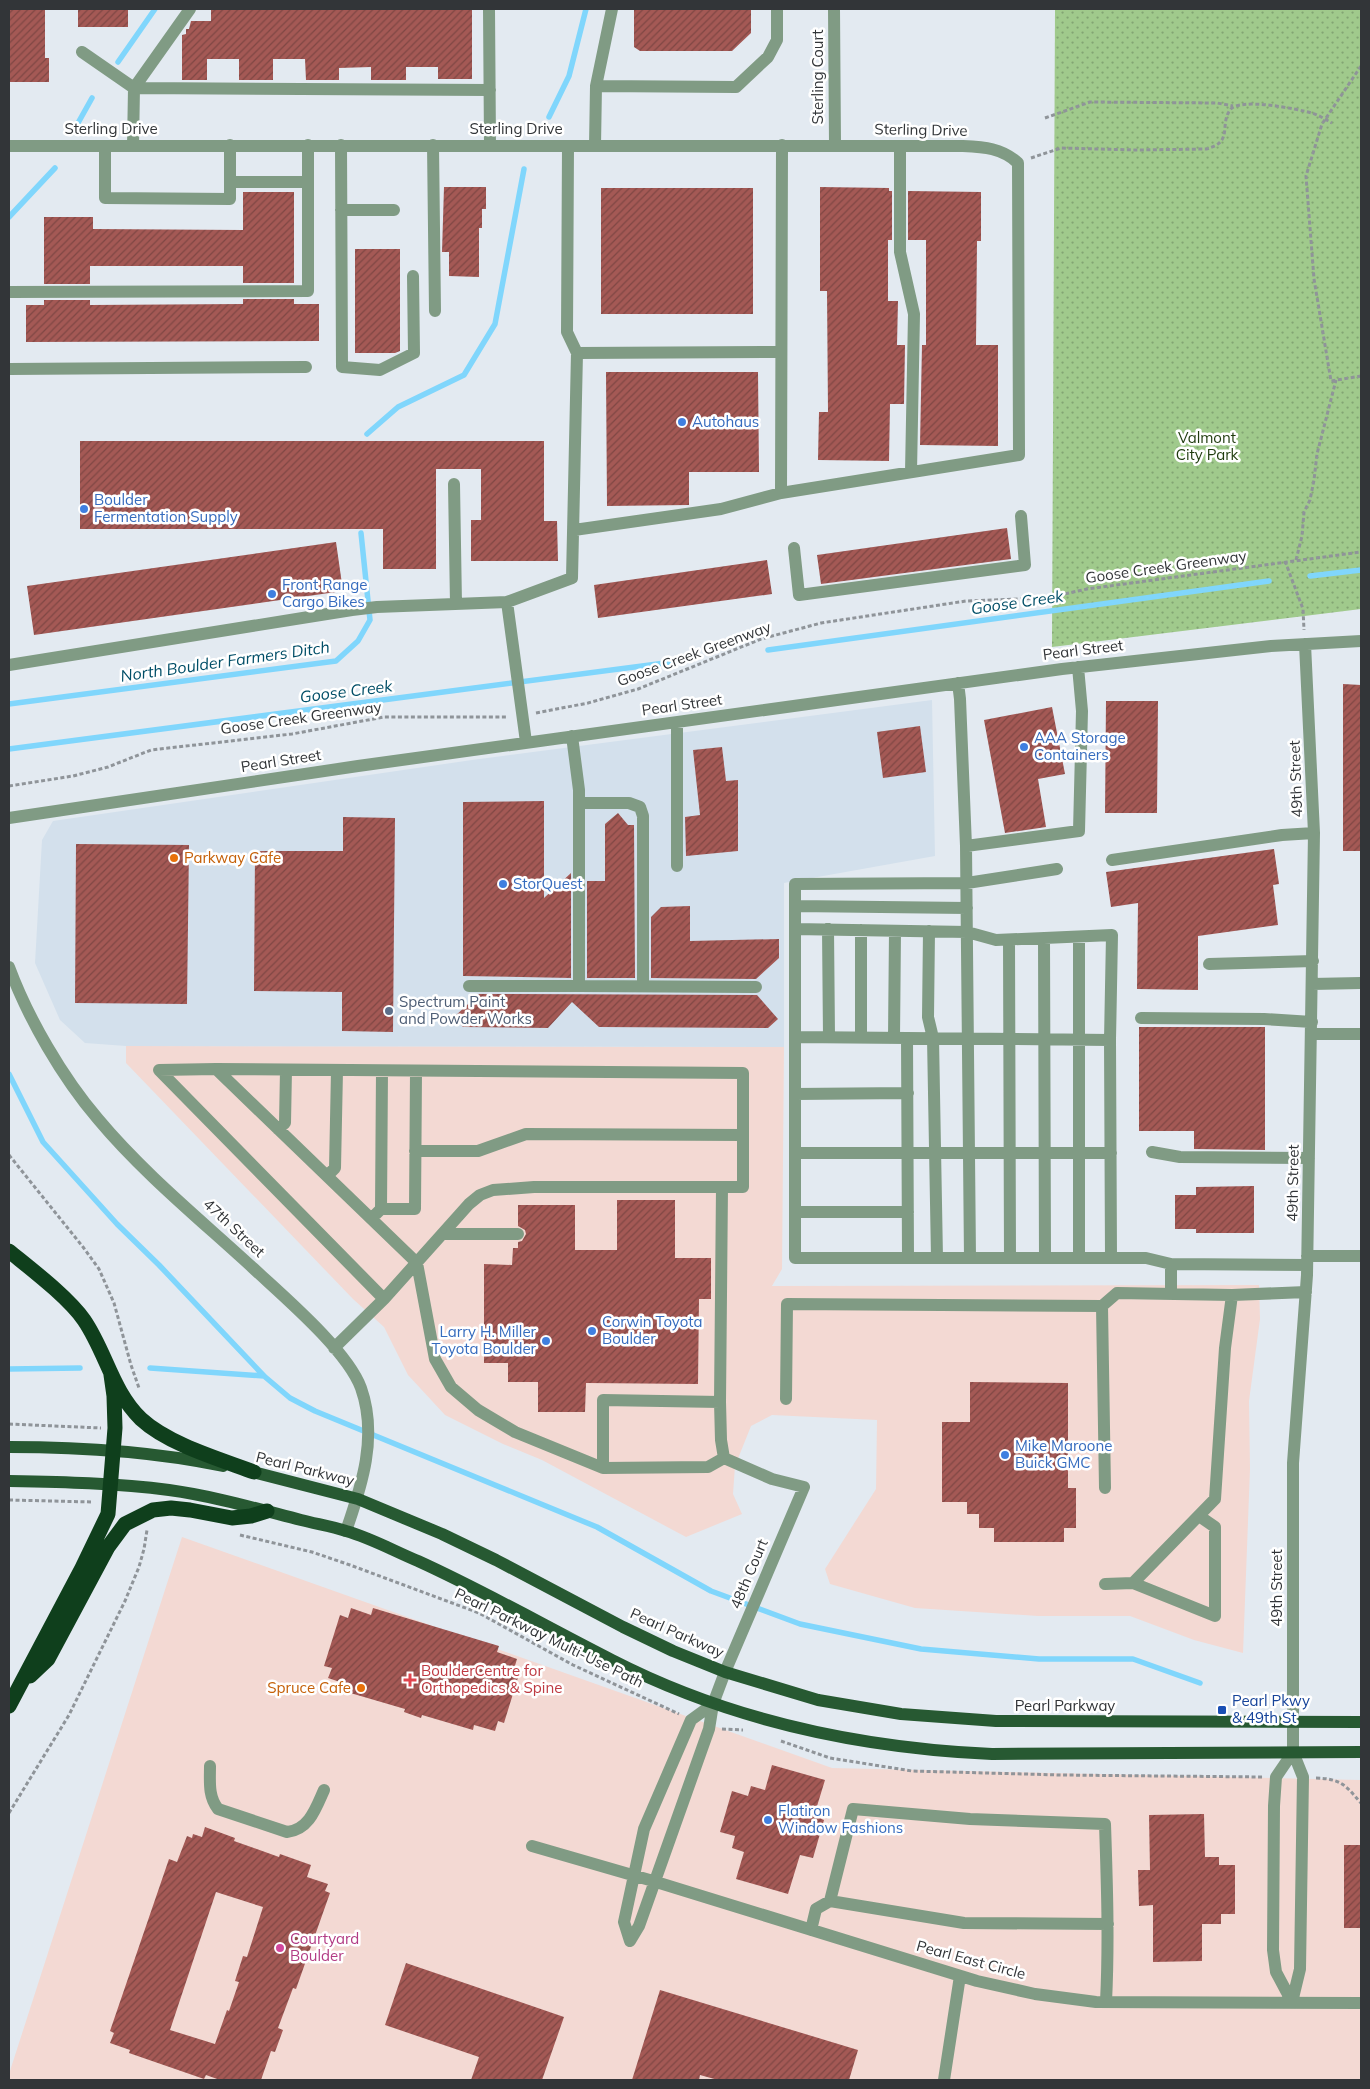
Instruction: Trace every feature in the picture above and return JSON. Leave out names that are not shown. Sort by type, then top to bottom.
[{"type":"highway","points":[[9,1251],[74,1307],[95,1338],[110,1375],[130,1407],[156,1430],[205,1453],[254,1472]]},
{"type":"highway","points":[[9,1706],[108,1514],[115,1428],[114,1396],[110,1375]]},
{"type":"highway","points":[[19,1688],[48,1659],[108,1547],[125,1524],[153,1510],[171,1508],[232,1518],[251,1516],[267,1511]]},
{"type":"main road","name":"Pearl Parkway","points":[[9,1447],[114,1450],[178,1457],[254,1472],[358,1499],[442,1534],[566,1595],[623,1627],[725,1672],[818,1700],[901,1714],[996,1722],[1361,1722]]},
{"type":"main road","points":[[9,1481],[111,1484],[172,1490],[346,1531],[445,1574],[518,1609],[614,1661],[713,1704],[812,1732],[932,1751],[992,1754],[1361,1752]]},
{"type":"street","points":[[133,146],[134,88],[190,9]]},
{"type":"street","points":[[489,9],[490,145]]},
{"type":"street","points":[[595,146],[596,86],[612,9]]},
{"type":"street","points":[[596,86],[736,87],[768,57],[777,40],[777,9]]},
{"type":"street","name":"Sterling Court","points":[[834,9],[835,145]]},
{"type":"street","points":[[82,52],[134,88],[490,90]]},
{"type":"street","points":[[105,146],[105,198],[230,199],[230,145]]},
{"type":"street","points":[[9,292],[308,290],[308,145]]},
{"type":"street","points":[[341,145],[342,367],[380,370],[414,353],[413,276]]},
{"type":"street","points":[[433,145],[435,311]]},
{"type":"street","points":[[781,493],[782,145]]},
{"type":"street","name":"Sterling Drive","points":[[9,146],[835,145],[982,147],[1008,154],[1018,162]]},
{"type":"street","points":[[9,666],[377,607],[507,602],[572,578],[577,353],[567,332],[568,146]]},
{"type":"street","points":[[900,146],[900,252],[914,314],[911,472]]},
{"type":"street","points":[[574,530],[721,509],[781,493],[1019,455],[1018,162]]},
{"type":"street","points":[[230,182],[308,182]]},
{"type":"street","points":[[341,210],[394,210]]},
{"type":"street","points":[[577,353],[781,352]]},
{"type":"street","points":[[9,369],[306,367]]},
{"type":"street","points":[[454,484],[456,604]]},
{"type":"street","points":[[794,548],[799,595],[1025,565],[1020,516]]},
{"type":"street","points":[[507,602],[526,742]]},
{"type":"street","name":"Pearl Street","points":[[9,818],[526,742],[1078,667],[1271,646],[1361,641]]},
{"type":"street","name":"49th Street","points":[[1293,1752],[1293,1463],[1296,1397],[1306,1292],[1313,961],[1314,833],[1305,644]]},
{"type":"street","points":[[966,846],[1079,830],[1082,711],[1078,667]]},
{"type":"street","points":[[958,683],[966,846],[970,1258]]},
{"type":"street","points":[[677,722],[677,866]]},
{"type":"street","points":[[572,736],[579,803],[579,986]]},
{"type":"street","points":[[579,803],[629,802],[640,807],[643,816],[643,986]]},
{"type":"street","points":[[1112,860],[1282,835],[1314,833]]},
{"type":"street","points":[[1057,869],[966,883],[795,884],[795,1258],[1146,1258],[1171,1264],[1307,1260],[1361,1256]]},
{"type":"street","points":[[795,906],[967,908]]},
{"type":"street","points":[[795,929],[967,932],[996,940],[1112,935],[1110,1040],[1111,1258]]},
{"type":"street","points":[[828,929],[828,1038]]},
{"type":"street","points":[[861,930],[861,1038]]},
{"type":"street","points":[[894,931],[900,1038],[908,1094],[908,1258]]},
{"type":"street","points":[[929,932],[928,1017],[934,1038],[937,1258]]},
{"type":"street","points":[[1079,937],[1079,1258]]},
{"type":"street","points":[[1044,938],[1045,1258]]},
{"type":"street","points":[[1009,940],[1010,1258]]},
{"type":"street","points":[[1209,964],[1313,961]]},
{"type":"street","name":"47th Street","points":[[9,967],[19,994],[43,1037],[69,1080],[97,1119],[132,1156],[290,1302],[350,1367],[366,1401],[368,1451],[358,1499],[346,1531]]},
{"type":"street","points":[[1312,984],[1361,984]]},
{"type":"street","points":[[469,986],[756,987]]},
{"type":"street","points":[[1141,1018],[1264,1019],[1312,1028],[1361,1034]]},
{"type":"street","points":[[795,1038],[1110,1040]]},
{"type":"street","points":[[216,1069],[417,1263],[435,1359],[451,1387],[478,1410],[515,1432],[603,1468],[708,1467],[724,1458],[721,1440],[720,1402],[722,1188]]},
{"type":"street","points":[[334,1348],[384,1299],[469,1204],[480,1195],[493,1190],[534,1186],[743,1188],[743,1073],[159,1070],[384,1299]]},
{"type":"street","points":[[278,1129],[285,1123],[286,1070]]},
{"type":"street","points":[[327,1176],[335,1168],[336,1071]]},
{"type":"street","points":[[372,1220],[381,1209],[382,1071]]},
{"type":"street","points":[[381,1209],[415,1209],[416,1072]]},
{"type":"street","points":[[795,1094],[908,1094]]},
{"type":"street","points":[[416,1151],[478,1151],[526,1134],[743,1135]]},
{"type":"street","points":[[795,1152],[1111,1152]]},
{"type":"street","points":[[1152,1152],[1180,1157],[1310,1158]]},
{"type":"street","points":[[795,1212],[908,1212]]},
{"type":"street","points":[[444,1234],[518,1234]]},
{"type":"street","points":[[1170,1294],[1171,1264]]},
{"type":"street","points":[[786,1399],[787,1304],[1102,1306],[1117,1294],[1232,1295],[1306,1292]]},
{"type":"street","points":[[1133,1583],[1214,1500],[1225,1348],[1232,1295]]},
{"type":"street","points":[[1102,1306],[1105,1488]]},
{"type":"street","points":[[603,1468],[602,1400],[720,1402]]},
{"type":"street","name":"48th Court","points":[[713,1704],[804,1488],[772,1479],[724,1458]]},
{"type":"street","points":[[1105,1584],[1133,1583],[1215,1616],[1214,1528],[1199,1516]]},
{"type":"street","points":[[713,1704],[709,1729],[639,1926],[630,1941],[624,1922],[633,1875],[650,1814],[691,1720],[713,1704]]},
{"type":"street","points":[[1292,2002],[1300,1969],[1303,1778],[1293,1752]]},
{"type":"street","points":[[1292,2002],[1276,1972],[1273,1931],[1276,1777],[1293,1752]]},
{"type":"street","points":[[210,1766],[210,1791],[213,1802],[218,1809],[287,1832],[294,1832],[309,1820],[324,1790]]},
{"type":"street","points":[[830,1901],[853,1808],[970,1819],[1105,1824],[1108,1924],[1106,2002]]},
{"type":"street","name":"Pearl East Circle","points":[[532,1846],[654,1881],[960,1976],[1035,1994],[1106,2002],[1361,2003]]},
{"type":"street","points":[[811,1930],[816,1909],[830,1901],[964,1923],[1108,1924]]},
{"type":"street","points":[[944,2080],[960,1976]]},
{"type":"path","points":[[1361,66],[1322,124],[1306,176],[1314,279],[1331,381],[1361,376]]},
{"type":"path","points":[[1045,118],[1090,102],[1217,103],[1233,106],[1244,104],[1283,107],[1313,113],[1332,123]]},
{"type":"path","points":[[1018,162],[1061,148],[1194,150],[1216,146],[1222,141],[1228,112],[1233,106]]},
{"type":"path","points":[[1296,560],[1302,536],[1304,512],[1310,500],[1317,454],[1336,380]]},
{"type":"path","name":"Goose Creek Greenway","points":[[9,786],[74,776],[108,767],[151,750],[292,734],[384,717],[496,718],[523,716],[588,703],[638,689],[761,639],[821,623],[966,601],[1046,598],[1087,589],[1361,552]]},
{"type":"path","points":[[1285,561],[1303,609],[1305,644]]},
{"type":"path","points":[[9,1155],[99,1269],[114,1302],[131,1366],[142,1393]]},
{"type":"path","points":[[9,1424],[115,1428]]},
{"type":"path","points":[[9,1500],[109,1503]]},
{"type":"path","points":[[9,1813],[77,1697],[136,1576],[148,1532]]},
{"type":"path","name":"Pearl Parkway Multi-Use Path","points":[[320,1556],[367,1571],[479,1613],[573,1666],[691,1720]]},
{"type":"path","points":[[1303,1778],[1333,1779],[1347,1787],[1361,1803]]},
{"type":"shaded area","points":[[932,700],[935,856],[784,883],[784,1047],[126,1046],[85,1043],[60,1020],[35,963],[42,840],[53,821],[472,760]]},
{"type":"shaded area","points":[[126,1046],[784,1047],[782,1269],[772,1286],[1259,1285],[1260,1319],[1249,1401],[1250,1469],[1243,1653],[1194,1640],[1130,1616],[1038,1616],[915,1608],[830,1584],[825,1569],[876,1489],[877,1420],[772,1415],[751,1426],[735,1466],[733,1494],[742,1514],[686,1537],[542,1460],[503,1444],[445,1415],[408,1375],[384,1327],[353,1299],[126,1063]]},
{"type":"shaded area","points":[[182,1537],[832,1768],[1361,1780],[1361,2080],[9,2080],[9,2074]]},
{"type":"green space","name":"Valmont City Park","points":[[1055,9],[1361,9],[1361,609],[1052,647]]},
{"type":"building","points":[[9,9],[45,9],[45,58],[49,58],[49,82],[9,82]]},
{"type":"building","points":[[78,9],[128,9],[128,27],[78,27]]},
{"type":"building","points":[[211,9],[472,9],[472,79],[438,79],[438,67],[406,67],[406,80],[371,80],[371,67],[339,68],[339,80],[306,80],[305,59],[273,59],[273,80],[239,80],[239,59],[207,59],[207,80],[182,80],[182,35],[186,34],[186,29],[189,29],[191,21],[211,21]]},
{"type":"building","points":[[634,9],[751,9],[751,33],[732,51],[640,51],[634,47]]},
{"type":"building","points":[[444,187],[486,187],[486,209],[482,209],[482,228],[479,228],[479,277],[449,276],[449,252],[442,252]]},
{"type":"building","points":[[820,187],[889,188],[889,191],[892,191],[892,240],[888,240],[888,301],[898,301],[897,345],[905,345],[904,404],[890,404],[889,461],[818,460],[819,412],[828,412],[827,291],[820,291]]},
{"type":"building","points":[[601,188],[753,188],[753,314],[601,314]]},
{"type":"building","points":[[908,191],[981,192],[981,241],[977,241],[976,345],[998,345],[998,446],[920,445],[922,345],[926,345],[926,240],[908,240]]},
{"type":"building","points":[[243,192],[294,192],[294,283],[243,283],[243,266],[90,266],[90,284],[44,284],[44,217],[93,217],[93,229],[243,230]]},
{"type":"building","points":[[355,249],[400,249],[400,351],[395,353],[355,353]]},
{"type":"building","points":[[243,299],[294,299],[294,304],[319,304],[319,341],[26,342],[26,305],[44,305],[44,300],[90,300],[90,305],[243,304]]},
{"type":"building","name":"Autohaus","points":[[606,372],[758,372],[759,472],[689,472],[689,505],[607,506]]},
{"type":"building","points":[[80,441],[544,441],[544,521],[557,521],[558,561],[471,561],[471,520],[481,520],[481,469],[436,469],[436,569],[383,569],[383,529],[80,529]]},
{"type":"building","points":[[1007,528],[1011,559],[821,584],[817,555]]},
{"type":"building","points":[[336,542],[343,591],[34,635],[27,586]]},
{"type":"building","points":[[767,560],[772,594],[598,618],[594,585]]},
{"type":"building","points":[[1343,684],[1361,685],[1361,851],[1343,851]]},
{"type":"building","points":[[1106,701],[1158,701],[1157,813],[1105,813]]},
{"type":"building","name":"AAA Storage Containers","points":[[1052,707],[1065,774],[1038,779],[1046,827],[1005,833],[984,720]]},
{"type":"building","points":[[920,726],[926,772],[883,778],[877,732]]},
{"type":"building","points":[[722,747],[726,781],[738,780],[738,851],[686,856],[685,817],[700,815],[693,750]]},
{"type":"building","name":"StorQuest","points":[[544,801],[544,898],[571,873],[571,978],[463,976],[463,802]]},
{"type":"building","points":[[618,813],[628,825],[634,825],[635,978],[587,978],[587,881],[605,881],[605,824]]},
{"type":"building","points":[[343,817],[395,818],[393,1032],[342,1031],[342,992],[254,991],[255,851],[343,851]]},
{"type":"building","points":[[76,844],[189,845],[187,1004],[75,1003]]},
{"type":"building","points":[[1274,849],[1279,884],[1273,885],[1278,925],[1198,936],[1198,990],[1137,989],[1138,903],[1111,907],[1106,872]]},
{"type":"building","points":[[690,906],[690,941],[779,939],[779,958],[756,979],[651,978],[651,917],[661,907]]},
{"type":"building","points":[[479,994],[757,995],[778,1019],[768,1028],[599,1027],[572,1002],[548,1028],[463,1027],[454,1017]]},
{"type":"building","points":[[1139,1027],[1265,1027],[1265,1150],[1194,1149],[1194,1131],[1139,1131]]},
{"type":"building","points":[[1254,1186],[1254,1233],[1196,1233],[1196,1229],[1175,1229],[1175,1195],[1196,1195],[1196,1187]]},
{"type":"building","name":"Corwin Toyota Boulder","points":[[617,1200],[675,1200],[675,1258],[711,1258],[711,1299],[699,1299],[698,1384],[586,1383],[585,1412],[538,1412],[538,1382],[508,1382],[508,1363],[484,1363],[484,1264],[512,1265],[513,1248],[518,1248],[518,1242],[522,1241],[526,1234],[525,1230],[518,1226],[518,1205],[575,1205],[575,1250],[617,1250]]},
{"type":"building","name":"Mike Maroone Buick GMC","points":[[970,1382],[1068,1383],[1068,1488],[1076,1488],[1076,1528],[1064,1528],[1064,1542],[994,1542],[994,1528],[979,1528],[979,1514],[967,1514],[967,1502],[942,1502],[942,1422],[970,1422]]},
{"type":"building","points":[[351,1608],[371,1615],[373,1608],[499,1646],[497,1652],[517,1659],[514,1669],[520,1671],[504,1723],[498,1721],[495,1731],[474,1725],[473,1730],[422,1715],[421,1718],[404,1712],[405,1709],[347,1692],[349,1685],[328,1678],[332,1668],[324,1666],[340,1615],[348,1618]]},
{"type":"building","points":[[772,1765],[825,1780],[814,1816],[824,1820],[813,1858],[800,1855],[788,1894],[736,1879],[744,1852],[732,1848],[735,1836],[720,1832],[732,1791],[748,1796],[751,1786],[765,1790]]},
{"type":"building","points":[[1204,1814],[1205,1857],[1219,1857],[1219,1865],[1235,1865],[1235,1914],[1221,1914],[1221,1924],[1202,1924],[1202,1961],[1153,1962],[1153,1905],[1139,1906],[1138,1870],[1150,1870],[1149,1815]]},
{"type":"building","name":"Courtyard Boulder","points":[[205,1827],[235,1838],[234,1841],[279,1857],[280,1854],[311,1865],[307,1877],[328,1884],[325,1891],[330,1893],[296,1989],[293,1988],[278,2028],[283,2030],[275,2052],[271,2051],[261,2080],[220,2080],[206,2075],[204,2079],[129,2053],[130,2050],[110,2043],[114,2033],[110,2031],[169,1859],[177,1862],[187,1836],[192,1838],[193,1834],[202,1837]],"holes":[[[216,1892],[263,1907],[247,1957],[243,1956],[235,1981],[239,1982],[215,2044],[170,2030]]]},
{"type":"building","points":[[1344,1845],[1361,1845],[1361,1928],[1344,1928]]},
{"type":"building","points":[[406,1963],[564,2017],[542,2080],[471,2080],[479,2057],[385,2025]]},
{"type":"building","points":[[660,1990],[858,2050],[849,2080],[718,2080],[700,2075],[699,2080],[632,2080]]},
{"type":"waterway","points":[[118,62],[155,9]]},
{"type":"waterway","name":"North Boulder Farmers Ditch","points":[[549,117],[569,76],[586,9]]},
{"type":"waterway","points":[[78,123],[92,98]]},
{"type":"waterway","points":[[9,217],[55,168]]},
{"type":"waterway","name":"North Boulder Farmers Ditch","points":[[367,434],[398,407],[464,375],[495,324],[524,169]]},
{"type":"waterway","name":"North Boulder Farmers Ditch","points":[[9,704],[336,661],[358,641],[370,620],[361,533]]},
{"type":"waterway","name":"Goose Creek","points":[[1310,576],[1361,570]]},
{"type":"waterway","name":"Goose Creek","points":[[768,650],[1269,581]]},
{"type":"waterway","name":"Goose Creek","points":[[9,749],[688,660]]},
{"type":"waterway","points":[[9,1074],[43,1142],[117,1224],[159,1265],[264,1376],[290,1398],[315,1411],[597,1527],[711,1591],[800,1624],[921,1649],[1039,1659],[1133,1659],[1200,1683]]},
{"type":"waterway","points":[[9,1369],[80,1368]]},
{"type":"waterway","points":[[150,1368],[264,1376]]},
{"type":"place","name":"Autohaus","points":[[682,422]]},
{"type":"place","name":"Boulder Fermentation Supply","points":[[84,509]]},
{"type":"place","name":"Front Range Cargo Bikes","points":[[272,594]]},
{"type":"place","name":"AAA Storage Containers","points":[[1024,747]]},
{"type":"place","name":"Parkway Cafe","points":[[174,858]]},
{"type":"place","name":"StorQuest","points":[[503,884]]},
{"type":"place","name":"Spectrum Paint and Powder Works","points":[[389,1011]]},
{"type":"place","name":"Corwin Toyota Boulder","points":[[592,1331]]},
{"type":"place","name":"Larry H. Miller Toyota Boulder","points":[[546,1341]]},
{"type":"place","name":"Mike Maroone Buick GMC","points":[[1005,1455]]},
{"type":"place","name":"BoulderCentre for Orthopedics & Spine","points":[[410,1680]]},
{"type":"place","name":"Spruce Cafe","points":[[361,1688]]},
{"type":"place","name":"Pearl Pkwy & 49th St","points":[[1222,1710]]},
{"type":"place","name":"Flatiron Window Fashions","points":[[768,1820]]},
{"type":"place","name":"Courtyard Boulder","points":[[280,1948]]}]
